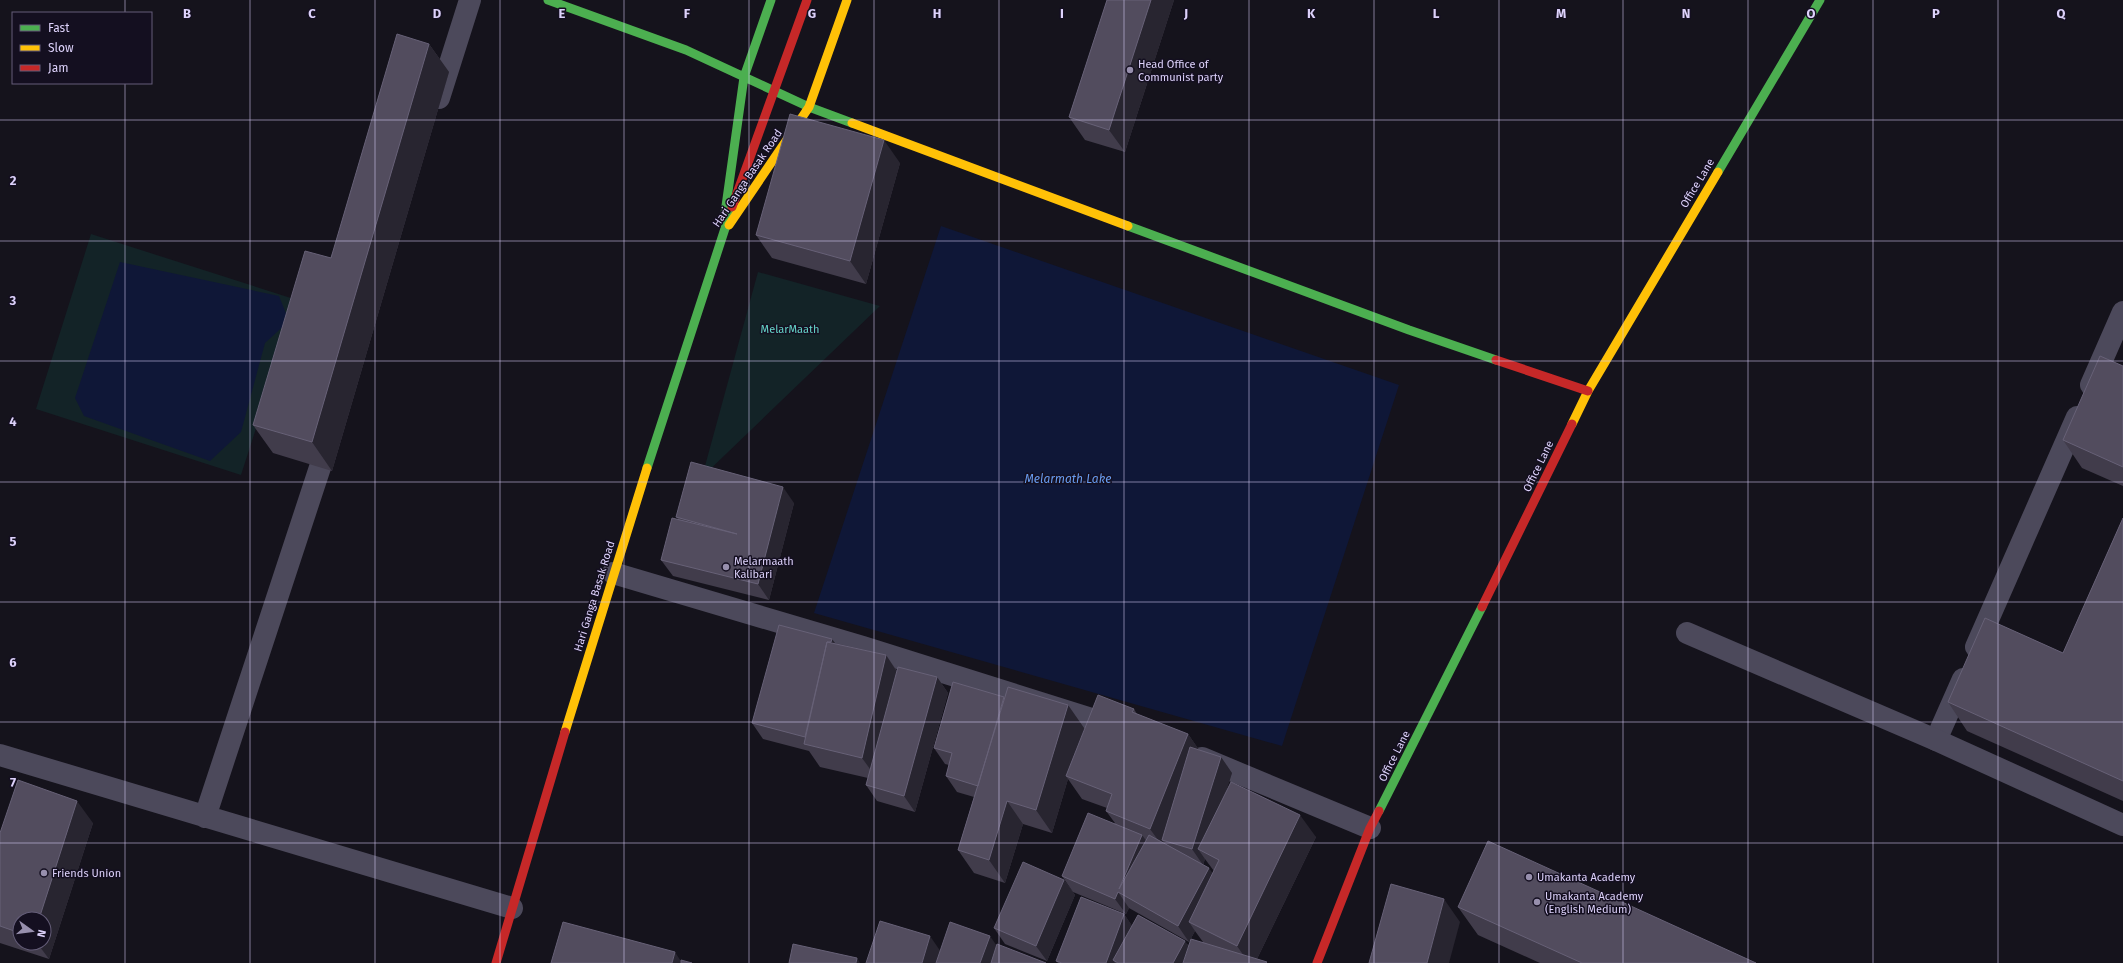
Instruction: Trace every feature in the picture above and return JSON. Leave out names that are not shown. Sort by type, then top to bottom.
[{"type":"street","points":[[434,114],[470,0]]},
{"type":"street","points":[[548,0],[686,50],[809,107],[1409,330],[1588,391]]},
{"type":"street","name":"Hari Ganga Basak Road","points":[[496,963],[613,573],[721,238],[744,77],[771,0]]},
{"type":"street","points":[[721,238],[808,0]]},
{"type":"street","name":"Hari Ganga Basak Road","points":[[721,238],[809,107],[847,0]]},
{"type":"street","name":"Office Lane","points":[[1317,963],[1370,828],[1481,610],[1588,391],[1820,0]]},
{"type":"street","points":[[1936,740],[2123,312]]},
{"type":"street","points":[[205,817],[334,424]]},
{"type":"street","points":[[613,573],[863,647],[1133,733]]},
{"type":"street","points":[[1687,633],[1936,740],[2123,825]]},
{"type":"street","points":[[1185,752],[1266,783],[1370,828]]},
{"type":"street","points":[[0,755],[512,908]]},
{"type":"green space","points":[[91,234],[297,300],[241,475],[36,409]]},
{"type":"green space","name":"MelarMaath","points":[[758,272],[880,306],[702,477]]},
{"type":"water","name":"Melarmath Lake","points":[[941,226],[1399,385],[1282,746],[814,613]]},
{"type":"water","points":[[120,262],[279,296],[289,321],[265,343],[241,432],[210,461],[84,416],[75,398]]},
{"type":"building","points":[[1107,0],[1151,0],[1109,130],[1069,117]]},
{"type":"building","points":[[397,34],[429,44],[312,442],[253,425],[305,251],[331,258]]},
{"type":"building","points":[[790,114],[884,140],[850,261],[756,235]]},
{"type":"building","points":[[2100,356],[2123,366],[2123,467],[2063,440]]},
{"type":"building","points":[[691,462],[783,487],[758,584],[661,560],[672,518],[737,534],[676,517]]},
{"type":"building","points":[[2123,518],[2123,781],[1948,702],[1985,618],[2063,653]]},
{"type":"building","points":[[779,625],[832,639],[831,642],[827,642],[805,737],[752,723]]},
{"type":"building","points":[[827,642],[886,655],[862,758],[804,744]]},
{"type":"building","points":[[898,667],[937,677],[904,796],[866,785]]},
{"type":"building","points":[[953,682],[1004,697],[978,786],[946,776],[952,753],[934,748]]},
{"type":"building","points":[[1008,687],[1068,705],[1036,810],[1007,801],[989,860],[958,850]]},
{"type":"building","points":[[1098,695],[1134,709],[1132,712],[1188,734],[1150,829],[1106,811],[1112,794],[1066,776]]},
{"type":"building","points":[[1190,747],[1221,757],[1192,849],[1162,840]]},
{"type":"building","points":[[18,780],[77,801],[42,911],[12,911],[12,930],[0,926],[0,833]]},
{"type":"building","points":[[1231,782],[1300,815],[1237,946],[1189,922],[1219,860],[1198,849]]},
{"type":"building","points":[[1088,813],[1142,835],[1119,889],[1149,835],[1209,868],[1178,926],[1118,892],[1115,899],[1062,876]]},
{"type":"building","points":[[1488,841],[1756,963],[1582,963],[1458,907]]},
{"type":"building","points":[[1023,862],[1064,880],[1036,946],[994,928]]},
{"type":"building","points":[[1391,884],[1444,899],[1427,963],[1369,963]]},
{"type":"building","points":[[1081,897],[1124,914],[1106,963],[1062,963],[1056,961]]},
{"type":"building","points":[[1138,915],[1185,941],[1173,963],[1118,963],[1113,960]]},
{"type":"building","points":[[880,921],[930,936],[922,963],[866,963]]},
{"type":"building","points":[[563,922],[675,952],[672,963],[551,963]]},
{"type":"building","points":[[950,922],[990,936],[980,963],[936,963]]},
{"type":"building","points":[[1191,939],[1267,962],[1183,963]]},
{"type":"building","points":[[793,944],[857,958],[856,963],[789,963]]},
{"type":"building","points":[[997,944],[1046,963],[991,963]]},
{"type":"building","points":[[681,960],[692,963],[681,963]]},
{"type":"traffic: fast","points":[[548,0],[686,50],[809,107],[852,123]]},
{"type":"traffic: fast","points":[[725,213],[744,77],[771,0]]},
{"type":"traffic: fast","points":[[1718,172],[1820,0]]},
{"type":"traffic: fast","points":[[647,468],[732,207]]},
{"type":"traffic: fast","points":[[1128,226],[1409,330],[1496,360]]},
{"type":"traffic: fast","points":[[1379,811],[1482,607]]},
{"type":"traffic: slow","points":[[729,225],[809,107],[847,0]]},
{"type":"traffic: slow","points":[[852,123],[1128,226]]},
{"type":"traffic: slow","points":[[1572,424],[1588,391],[1718,172]]},
{"type":"traffic: slow","points":[[565,732],[647,468]]},
{"type":"traffic: jam","points":[[732,207],[807,0]]},
{"type":"traffic: jam","points":[[1496,360],[1588,391]]},
{"type":"traffic: jam","points":[[1482,607],[1572,424]]},
{"type":"traffic: jam","points":[[496,963],[565,732]]},
{"type":"traffic: jam","points":[[1317,963],[1370,828],[1379,811]]},
{"type":"place","name":"Head Office of Communist party","points":[[1130,70]]},
{"type":"place","name":"Melarmaath Kalibari","points":[[726,567]]},
{"type":"place","name":"Friends Union","points":[[44,873]]},
{"type":"place","name":"Umakanta Academy","points":[[1529,877]]},
{"type":"place","name":"Umakanta Academy (English Medium)","points":[[1537,902]]}]
